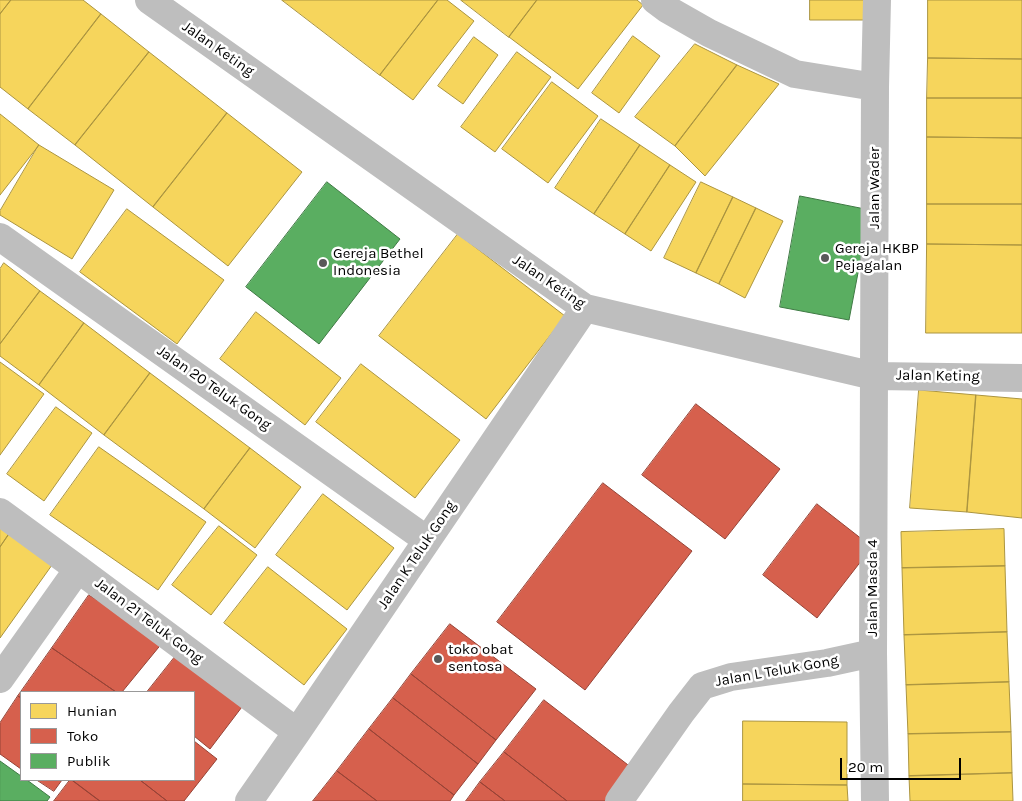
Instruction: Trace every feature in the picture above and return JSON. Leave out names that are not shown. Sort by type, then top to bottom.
[{"type":"street","name":"Jalan Keting","points":[[149,0],[586,308],[874,376],[1022,378]]},
{"type":"street","points":[[655,0],[709,33],[795,74],[875,87]]},
{"type":"street","name":"Jalan Wader","points":[[874,376],[877,0]]},
{"type":"street","name":"Jalan 20 Teluk Gong","points":[[0,237],[427,540]]},
{"type":"street","name":"Jalan K Teluk Gong","points":[[249,801],[586,308]]},
{"type":"street","name":"Jalan Masda 4","points":[[874,376],[873,653],[875,801]]},
{"type":"street","name":"Jalan 21 Teluk Gong","points":[[0,512],[297,732]]},
{"type":"street","points":[[0,679],[78,568]]},
{"type":"street","name":"Jalan L Teluk Gong","points":[[619,801],[702,686],[731,677],[827,663],[873,653]]},
{"type":"building: Hunian","points":[[0,0],[11,0],[0,14]]},
{"type":"building: Hunian","points":[[11,0],[83,0],[101,14],[28,109],[0,87],[0,14]]},
{"type":"building: Hunian","points":[[282,0],[438,0],[380,75]]},
{"type":"building: Hunian","points":[[438,0],[447,0],[474,21],[413,100],[380,75]]},
{"type":"building: Hunian","points":[[461,0],[537,0],[509,37]]},
{"type":"building: Hunian","points":[[537,0],[637,0],[643,5],[578,89],[509,37]]},
{"type":"building: Hunian","points":[[810,0],[866,0],[866,20],[810,20]]},
{"type":"building: Hunian","points":[[928,0],[1022,0],[1022,59],[928,58]]},
{"type":"building: Hunian","points":[[101,14],[149,52],[75,145],[28,109]]},
{"type":"building: Hunian","points":[[633,36],[660,56],[619,113],[592,93]]},
{"type":"building: Hunian","points":[[474,37],[498,55],[463,104],[438,86]]},
{"type":"building: Hunian","points":[[695,44],[737,65],[675,146],[635,117]]},
{"type":"building: Hunian","points":[[149,52],[227,113],[153,207],[75,145]]},
{"type":"building: Hunian","points":[[517,52],[551,77],[495,152],[461,127]]},
{"type":"building: Hunian","points":[[928,58],[1022,59],[1022,98],[927,98]]},
{"type":"building: Hunian","points":[[737,65],[779,84],[705,176],[675,146]]},
{"type":"building: Hunian","points":[[552,82],[598,116],[548,183],[502,149]]},
{"type":"building: Hunian","points":[[927,98],[1022,98],[1022,138],[927,137]]},
{"type":"building: Hunian","points":[[227,113],[302,172],[228,266],[153,207]]},
{"type":"building: Hunian","points":[[0,114],[39,145],[0,195]]},
{"type":"building: Hunian","points":[[601,119],[640,145],[594,214],[555,188]]},
{"type":"building: Hunian","points":[[927,137],[1022,138],[1022,204],[927,204]]},
{"type":"building: Hunian","points":[[39,145],[114,190],[72,259],[0,215],[0,211]]},
{"type":"building: Hunian","points":[[640,145],[670,165],[625,234],[594,214]]},
{"type":"building: Hunian","points":[[670,165],[696,182],[651,251],[625,234]]},
{"type":"building: Hunian","points":[[701,182],[733,197],[696,273],[664,258]]},
{"type":"building: Hunian","points":[[733,197],[756,208],[719,284],[696,273]]},
{"type":"building: Hunian","points":[[927,204],[1022,204],[1022,245],[927,244]]},
{"type":"building: Hunian","points":[[756,208],[783,221],[745,298],[719,284]]},
{"type":"building: Hunian","points":[[127,209],[224,280],[177,344],[80,272]]},
{"type":"building: Hunian","points":[[458,234],[565,316],[486,419],[379,336]]},
{"type":"building: Hunian","points":[[927,244],[1022,245],[1022,333],[926,333]]},
{"type":"building: Hunian","points":[[4,263],[40,291],[0,344],[0,269]]},
{"type":"building: Hunian","points":[[40,291],[84,323],[39,385],[0,356],[0,344]]},
{"type":"building: Hunian","points":[[256,312],[341,378],[305,425],[220,359]]},
{"type":"building: Hunian","points":[[84,323],[150,373],[104,435],[39,385]]},
{"type":"building: Hunian","points":[[0,362],[44,394],[0,455]]},
{"type":"building: Hunian","points":[[361,364],[460,440],[415,498],[316,422]]},
{"type":"building: Hunian","points":[[150,373],[250,448],[204,509],[104,435]]},
{"type":"building: Hunian","points":[[919,390],[976,395],[967,512],[910,508]]},
{"type":"building: Hunian","points":[[976,395],[1022,399],[1022,518],[967,512]]},
{"type":"building: Hunian","points":[[56,407],[92,433],[44,501],[7,474]]},
{"type":"building: Hunian","points":[[99,447],[206,522],[158,590],[50,515]]},
{"type":"building: Hunian","points":[[250,448],[301,487],[255,548],[204,509]]},
{"type":"building: Hunian","points":[[323,494],[394,548],[347,610],[276,555]]},
{"type":"building: Hunian","points":[[219,526],[257,555],[211,615],[172,585]]},
{"type":"building: Hunian","points":[[0,528],[9,534],[0,547]]},
{"type":"building: Hunian","points":[[1004,529],[1005,566],[902,568],[901,532]]},
{"type":"building: Hunian","points":[[9,534],[52,565],[0,638],[0,547]]},
{"type":"building: Hunian","points":[[1005,566],[1007,632],[904,635],[902,568]]},
{"type":"building: Hunian","points":[[268,567],[347,629],[304,685],[224,623]]},
{"type":"building: Hunian","points":[[1007,632],[1009,682],[906,685],[904,635]]},
{"type":"building: Hunian","points":[[1009,682],[1011,732],[908,734],[906,685]]},
{"type":"building: Hunian","points":[[743,721],[847,722],[847,785],[743,784]]},
{"type":"building: Hunian","points":[[1011,732],[1012,773],[909,776],[908,734]]},
{"type":"building: Hunian","points":[[1012,773],[1013,801],[910,801],[909,776]]},
{"type":"building: Hunian","points":[[743,784],[847,785],[848,801],[743,801]]},
{"type":"building: Toko","points":[[696,404],[780,469],[725,539],[642,475]]},
{"type":"building: Toko","points":[[603,483],[692,551],[585,690],[497,622]]},
{"type":"building: Toko","points":[[817,504],[872,547],[817,618],[763,575]]},
{"type":"building: Toko","points":[[89,595],[163,642],[123,691],[115,691],[52,648]]},
{"type":"building: Toko","points":[[450,624],[536,689],[496,740],[411,674]]},
{"type":"building: Toko","points":[[52,648],[115,691],[22,691]]},
{"type":"building: Toko","points":[[182,648],[248,699],[210,749],[195,737],[195,691],[148,691]]},
{"type":"building: Toko","points":[[411,674],[496,740],[478,764],[393,698]]},
{"type":"building: Toko","points":[[18,696],[20,697],[20,768],[0,754],[0,723]]},
{"type":"building: Toko","points":[[393,698],[478,764],[454,795],[369,729]]},
{"type":"building: Toko","points":[[544,700],[632,768],[606,801],[567,801],[504,752]]},
{"type":"building: Toko","points":[[369,729],[454,795],[450,801],[377,801],[337,771]]},
{"type":"building: Toko","points":[[195,742],[217,759],[184,801],[167,801],[141,781],[195,781]]},
{"type":"building: Toko","points":[[504,752],[567,801],[505,801],[480,782]]},
{"type":"building: Toko","points":[[337,771],[377,801],[313,801]]},
{"type":"building: Toko","points":[[39,781],[61,781],[54,791]]},
{"type":"building: Toko","points":[[69,781],[73,781],[100,801],[54,801]]},
{"type":"building: Toko","points":[[73,781],[141,781],[167,801],[100,801]]},
{"type":"building: Toko","points":[[480,782],[505,801],[466,801]]},
{"type":"building: Publik","name":"Gereja Bethel Indonesia","points":[[327,182],[400,239],[319,344],[246,287]]},
{"type":"building: Publik","name":"Gereja HKBP Pejagalan","points":[[800,196],[870,210],[849,320],[780,307]]},
{"type":"building: Publik","points":[[0,761],[20,775],[20,781],[28,781],[50,797],[47,801],[0,801]]},
{"type":"place","name":"Gereja HKBP Pejagalan","points":[[825,258]]},
{"type":"place","name":"Gereja Bethel Indonesia","points":[[323,263]]},
{"type":"place","name":"toko obat sentosa","points":[[438,659]]}]
